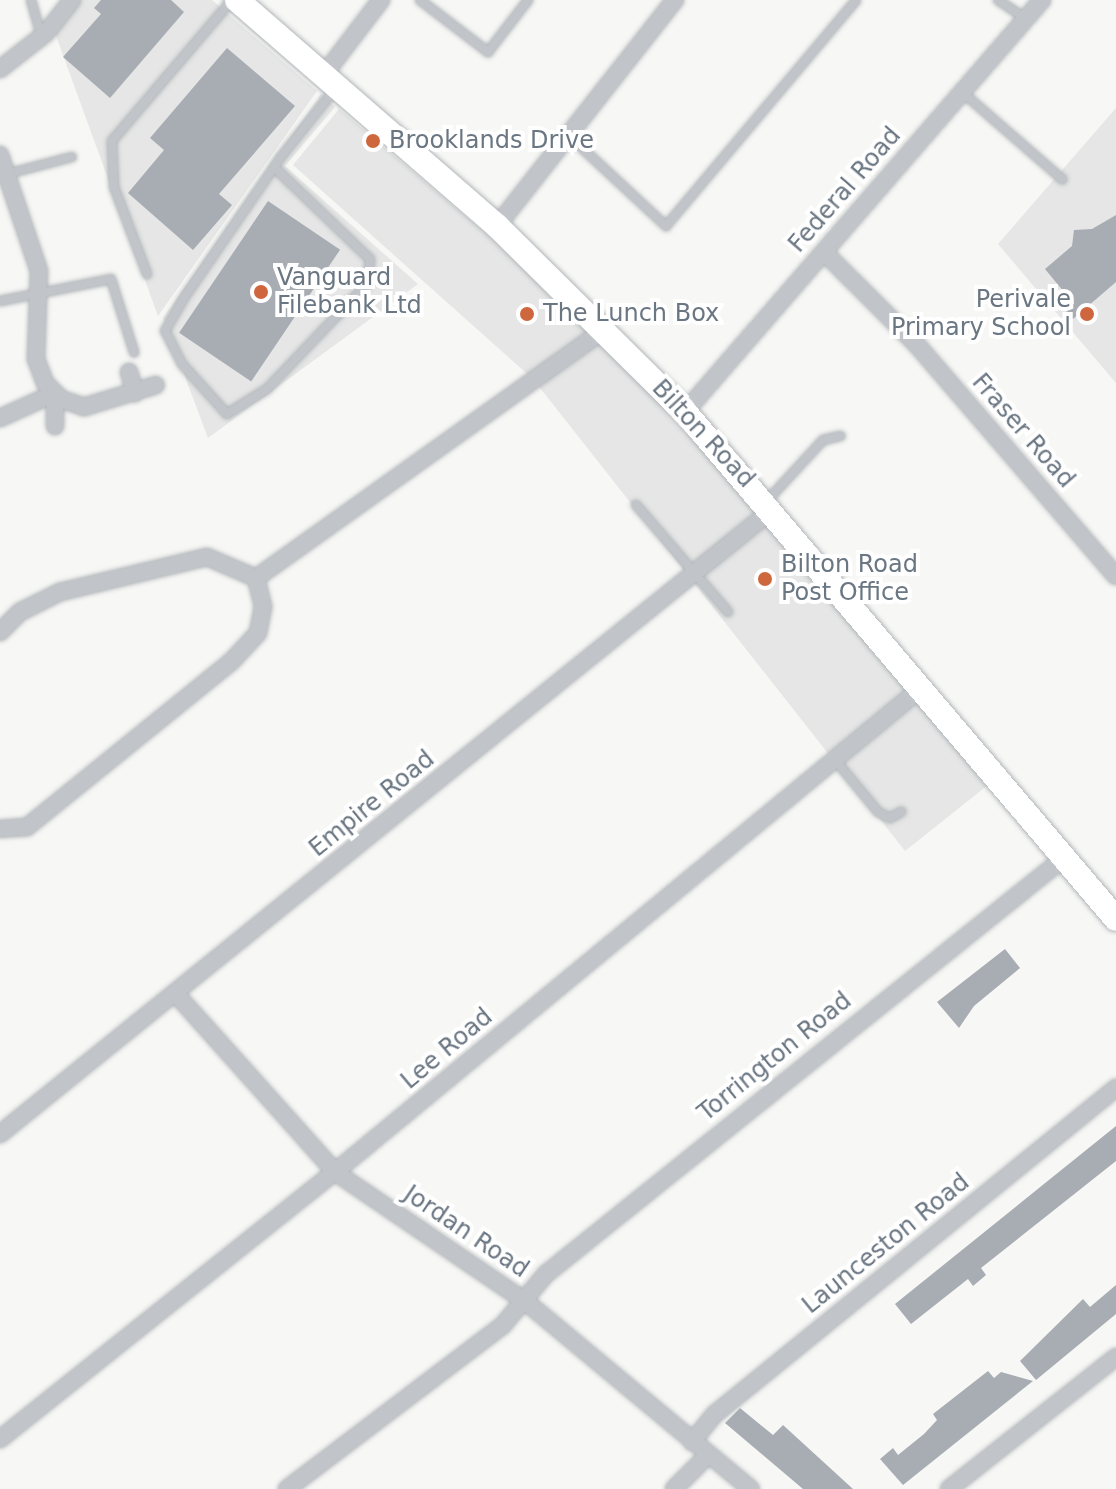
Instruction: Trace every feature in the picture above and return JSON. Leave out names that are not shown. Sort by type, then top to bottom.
[{"type":"street","points":[[0,69],[41,36],[72,0]]},
{"type":"street","name":"Bilton Road","points":[[234,0],[497,226],[685,412],[769,506],[1116,919]]},
{"type":"street","points":[[330,82],[381,0]]},
{"type":"street","points":[[497,226],[675,0]]},
{"type":"street","name":"Federal Road","points":[[685,412],[1042,0]]},
{"type":"street","points":[[0,155],[39,271],[36,359],[55,393],[55,426]]},
{"type":"street","name":"Fraser Road","points":[[824,252],[918,346],[1116,576]]},
{"type":"street","points":[[256,578],[604,330]]},
{"type":"street","points":[[129,372],[135,393]]},
{"type":"street","points":[[55,393],[84,407],[156,385]]},
{"type":"street","points":[[0,418],[55,393]]},
{"type":"street","name":"Empire Road","points":[[0,1134],[693,574],[769,506]]},
{"type":"street","points":[[0,632],[20,612],[60,592],[207,557],[256,578]]},
{"type":"street","points":[[0,829],[27,827],[232,661],[258,633],[263,607],[256,578]]},
{"type":"street","name":"Lee Road","points":[[0,1439],[335,1172],[920,689]]},
{"type":"street","name":"Torrington Road","points":[[287,1489],[503,1325],[569,1255],[1064,858]]},
{"type":"street","name":"Jordan Road","points":[[176,994],[335,1172],[525,1301],[707,1456],[751,1489]]},
{"type":"street","name":"Launceston Road","points":[[692,1442],[715,1414],[1116,1088]]},
{"type":"street","points":[[949,1489],[1116,1357]]},
{"type":"street","points":[[674,1489],[707,1456]]},
{"type":"lane","points":[[31,0],[41,36]]},
{"type":"lane","points":[[147,274],[114,187],[112,141],[234,0]]},
{"type":"lane","points":[[420,0],[488,52],[528,0]]},
{"type":"lane","points":[[568,135],[666,226],[856,0]]},
{"type":"lane","points":[[998,0],[1026,19]]},
{"type":"lane","points":[[274,167],[370,259],[368,283],[267,389],[227,414],[182,364],[165,331],[330,82]]},
{"type":"lane","points":[[962,92],[1062,179]]},
{"type":"lane","points":[[7,174],[72,157]]},
{"type":"lane","points":[[0,301],[111,279],[134,352]]},
{"type":"lane","points":[[769,506],[823,440],[841,436]]},
{"type":"lane","points":[[636,505],[728,612]]},
{"type":"lane","points":[[835,760],[878,812],[890,818],[901,812]]},
{"type":"shaded area","points":[[80,0],[212,0],[317,91],[158,316],[55,33]]},
{"type":"shaded area","points":[[321,94],[335,107],[285,166],[418,284],[208,438],[163,318]]},
{"type":"shaded area","name":"Perivale Primary School","points":[[1116,108],[1116,383],[998,244]]},
{"type":"shaded area","points":[[339,109],[491,238],[774,521],[993,781],[905,851],[533,379],[293,165]]},
{"type":"building","points":[[101,0],[171,0],[184,12],[110,98],[63,57],[101,14],[94,8]]},
{"type":"building","points":[[227,48],[295,106],[219,194],[232,205],[193,250],[128,193],[164,150],[150,138]]},
{"type":"building","name":"Vanguard Filebank Ltd","points":[[268,201],[340,250],[251,381],[179,333]]},
{"type":"building","points":[[1116,215],[1116,282],[1073,319],[1056,299],[1064,292],[1045,269],[1072,246],[1074,230],[1092,229]]},
{"type":"building","points":[[1005,949],[1020,968],[974,1006],[959,1028],[937,1002]]},
{"type":"building","points":[[1116,1126],[1116,1161],[981,1268],[986,1275],[973,1286],[968,1279],[911,1324],[895,1304]]},
{"type":"building","points":[[1116,1285],[1116,1314],[1036,1380],[1020,1361],[1083,1299],[1090,1307]]},
{"type":"building","points":[[988,1371],[994,1378],[1001,1372],[1033,1381],[903,1485],[880,1459],[893,1448],[898,1455],[924,1434],[937,1420],[933,1414]]},
{"type":"building","points":[[740,1408],[773,1435],[783,1425],[853,1489],[803,1489],[725,1423]]},
{"type":"place","name":"Brooklands Drive","points":[[373,141]]},
{"type":"place","name":"Vanguard Filebank Ltd","points":[[261,292]]},
{"type":"place","name":"The Lunch Box","points":[[527,314]]},
{"type":"place","name":"Perivale Primary School","points":[[1087,314]]},
{"type":"place","name":"Bilton Road Post Office","points":[[765,579]]}]
